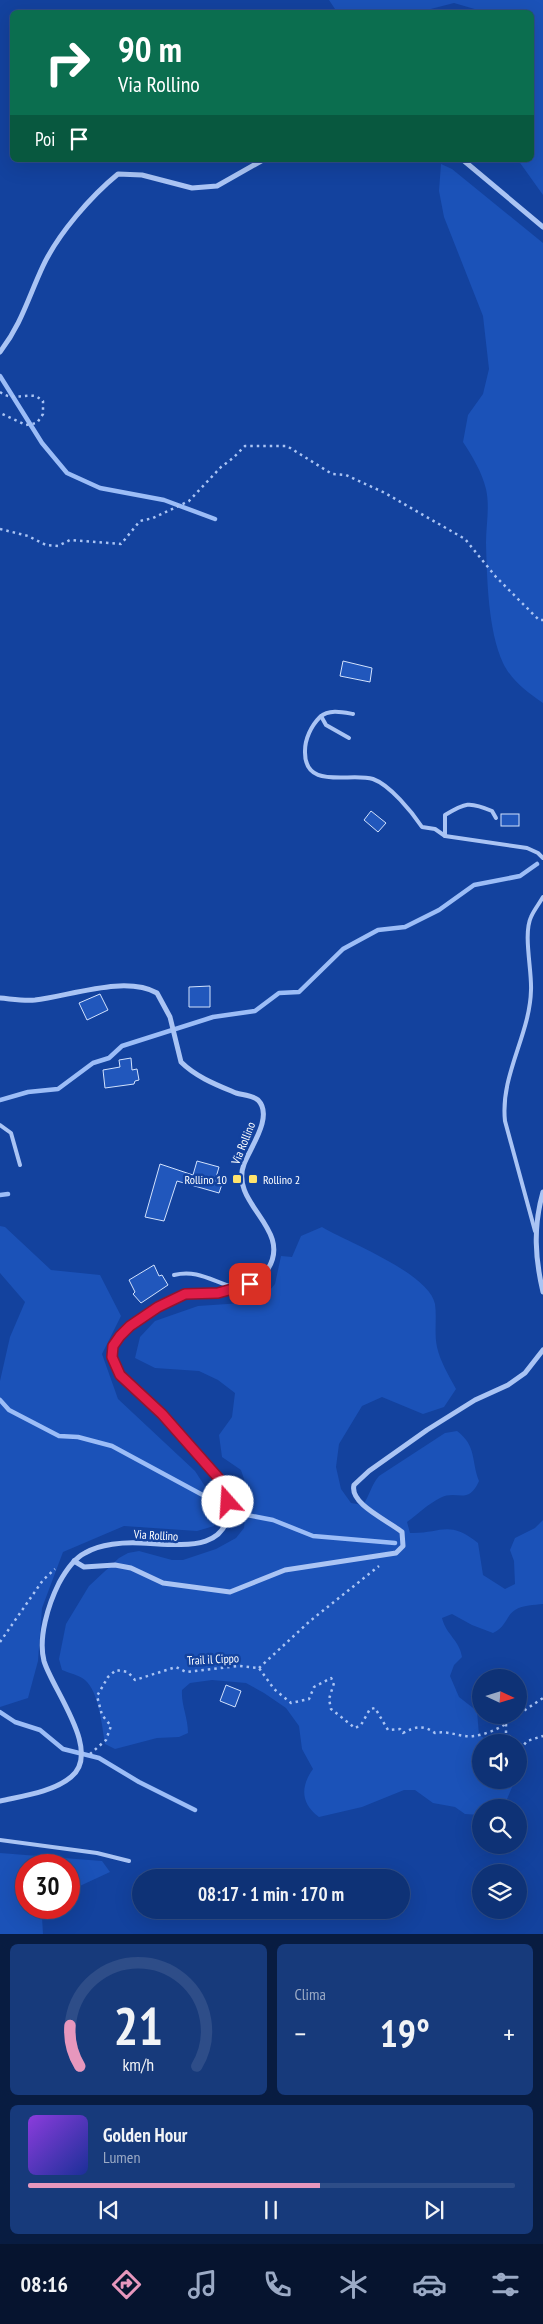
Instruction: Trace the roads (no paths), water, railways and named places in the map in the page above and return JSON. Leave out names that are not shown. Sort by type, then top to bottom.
[{"type":"street","points":[[0,352],[23,318],[44,265],[59,240],[101,188],[118,174],[142,175],[192,188],[217,186],[259,162]]},
{"type":"street","points":[[465,162],[543,227]]},
{"type":"street","name":"Via Rollino","points":[[0,998],[34,1000],[103,988],[139,986],[150,989],[163,1000],[170,1017],[181,1062],[211,1082],[259,1101],[264,1112],[243,1166],[241,1180],[247,1196],[270,1232],[275,1250],[273,1259],[263,1276],[257,1281],[218,1293],[185,1294],[158,1307],[130,1326],[113,1346],[112,1357],[120,1375],[162,1414],[222,1482],[228,1502],[226,1523],[217,1536],[206,1541],[183,1546],[140,1543],[112,1545],[87,1552],[74,1561],[60,1582],[53,1597],[47,1616],[42,1650],[49,1675],[65,1702],[81,1746],[79,1764],[76,1772],[63,1782],[0,1801]]},
{"type":"street","points":[[543,1192],[535,1231],[537,1265],[543,1292]]},
{"type":"street","points":[[74,1561],[84,1567],[115,1566],[131,1568],[163,1583],[230,1592],[285,1570],[396,1553],[403,1546],[402,1532],[358,1502],[354,1494],[354,1485],[369,1471],[427,1430],[475,1400],[508,1385],[525,1373],[543,1350]]},
{"type":"lane","points":[[353,714],[336,710],[321,716],[305,739],[305,759],[312,771],[324,777],[372,779],[382,784],[412,811],[422,827],[435,829],[445,836],[527,848],[538,853],[543,858]]},
{"type":"lane","points":[[321,716],[326,725],[349,738]]},
{"type":"lane","points":[[445,836],[445,815],[463,804],[477,804],[492,811],[496,818]]},
{"type":"lane","points":[[535,1231],[505,1121],[503,1106],[532,990],[530,918],[543,897]]},
{"type":"lane","points":[[0,1125],[11,1133],[20,1165]]},
{"type":"lane","points":[[174,1275],[187,1272],[200,1273],[236,1288]]},
{"type":"lane","points":[[0,1840],[97,1853],[129,1861]]},
{"type":"waterway","points":[[0,376],[42,443],[67,473],[100,488],[164,500],[215,519]]},
{"type":"waterway","points":[[0,1100],[28,1092],[58,1089],[93,1063],[109,1058],[122,1046],[213,1017],[255,1011],[279,993],[299,992],[343,949],[378,930],[405,927],[439,910],[474,885],[520,876],[537,864]]},
{"type":"waterway","points":[[0,1195],[8,1194]]},
{"type":"waterway","points":[[0,1400],[9,1410],[59,1436],[78,1437],[112,1446],[236,1513],[273,1520],[313,1536],[395,1543]]},
{"type":"waterway","points":[[0,1712],[15,1722],[40,1730],[63,1749],[99,1758],[139,1782],[195,1810]]},
{"type":"place","name":"Rollino 10","points":[[237,1179]]},
{"type":"place","name":"Rollino 2","points":[[253,1179]]}]
